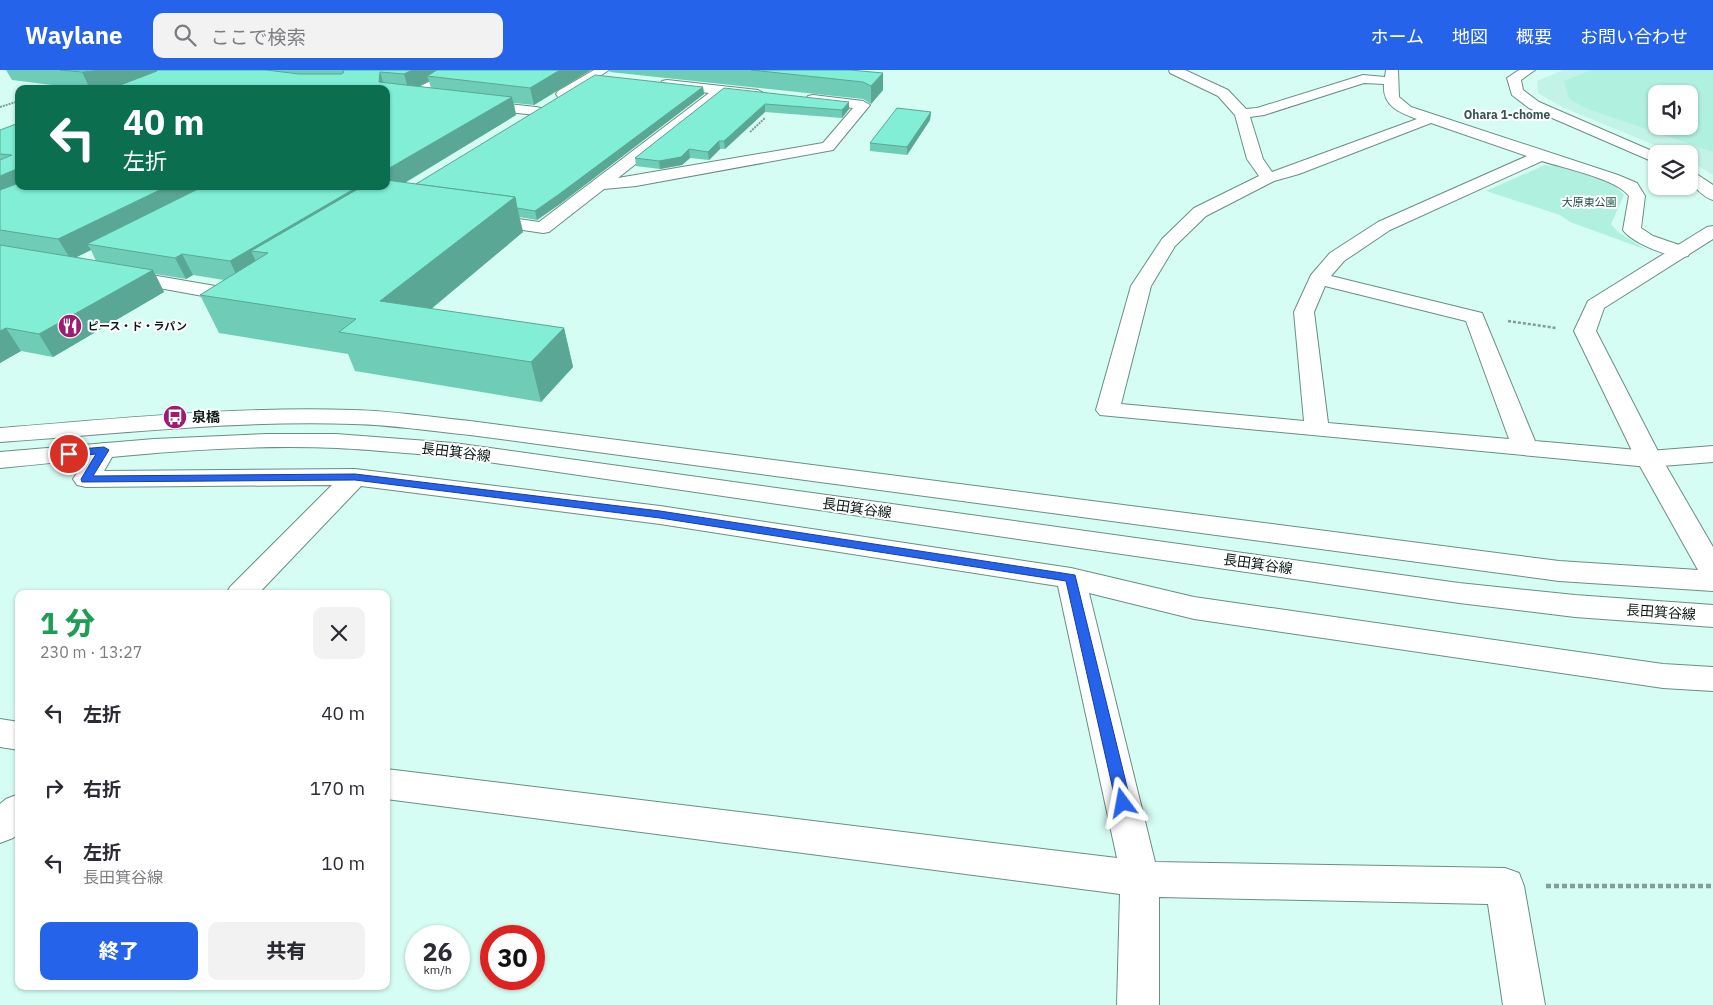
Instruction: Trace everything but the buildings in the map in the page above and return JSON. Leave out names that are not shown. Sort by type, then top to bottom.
[{"type":"street","points":[[390,107],[463,70]]},
{"type":"street","points":[[1529,70],[1514,78],[1517,92],[1534,105],[1648,155]]},
{"type":"street","points":[[1189,72],[1223,93],[1242,114],[1255,159],[1268,178]]},
{"type":"street","points":[[510,127],[603,75]]},
{"type":"street","points":[[1242,114],[1259,112],[1363,79],[1392,75],[1390,94],[1393,102],[1406,110],[1429,120],[1612,178],[1631,187],[1637,196],[1632,230],[1647,240],[1681,252]]},
{"type":"street","points":[[649,82],[768,95]]},
{"type":"street","points":[[464,216],[543,228],[721,90]]},
{"type":"street","points":[[390,94],[437,100]]},
{"type":"street","points":[[600,184],[636,181],[828,147],[863,105],[797,98]]},
{"type":"street","points":[[464,103],[536,111]]},
{"type":"street","points":[[1429,120],[1293,171],[1268,178],[1200,212],[1168,243],[1141,286],[1108,410],[1649,459],[1713,454]]},
{"type":"street","points":[[1317,429],[1304,312],[1318,280],[1337,257],[1384,226],[1541,156]]},
{"type":"street","points":[[1698,182],[1710,189]]},
{"type":"street","points":[[1713,231],[1595,306],[1585,331],[1649,459],[1713,571]]},
{"type":"street","points":[[100,273],[236,296],[252,286]]},
{"type":"street","points":[[1318,280],[1475,317],[1525,448]]},
{"type":"street","name":"長田箕谷線","points":[[0,435],[217,420],[292,417],[354,418],[480,429],[1559,571],[1713,581]]},
{"type":"street","name":"長田箕谷線","points":[[0,460],[104,450],[199,444],[336,441],[454,450],[1459,593],[1575,606],[1713,616]]},
{"type":"street","points":[[104,450],[86,479],[355,477],[660,515],[1071,578],[1194,608],[1663,676],[1713,678]]},
{"type":"street","points":[[244,590],[355,477]]},
{"type":"street","points":[[1071,578],[1140,878],[1138,1005]]},
{"type":"street","points":[[0,733],[15,735]]},
{"type":"street","points":[[390,784],[1140,878],[1505,886],[1524,1005]]},
{"type":"street","points":[[0,827],[15,814]]},
{"type":"path","points":[[64,85],[72,82]]},
{"type":"path","points":[[0,108],[15,102]]},
{"type":"path","points":[[1475,317],[1585,331]]},
{"type":"path","points":[[1505,886],[1713,886]]},
{"type":"shaded area","points":[[1563,70],[1713,70],[1713,175],[1698,166],[1698,145],[1654,145],[1562,107],[1538,93],[1537,81]]},
{"type":"green space","points":[[1591,70],[1713,70],[1713,152],[1698,147],[1698,145],[1664,135],[1698,135],[1698,85],[1648,85],[1648,130],[1588,109],[1569,99],[1564,81]]},
{"type":"green space","name":"大原東公園","points":[[1545,165],[1588,173],[1617,188],[1624,195],[1611,224],[1618,232],[1647,250],[1570,222],[1560,215],[1486,191]]},
{"type":"place","name":"ピース・ド・ラパン","points":[[70,326]]},
{"type":"place","name":"泉橋","points":[[175,417]]},
{"type":"district","name":"Ohara 1-chome","points":[[1507,114]]},
{"type":"route","points":[[69,454],[104,450],[86,479],[355,477],[660,515],[1071,578],[1123,803]]}]
